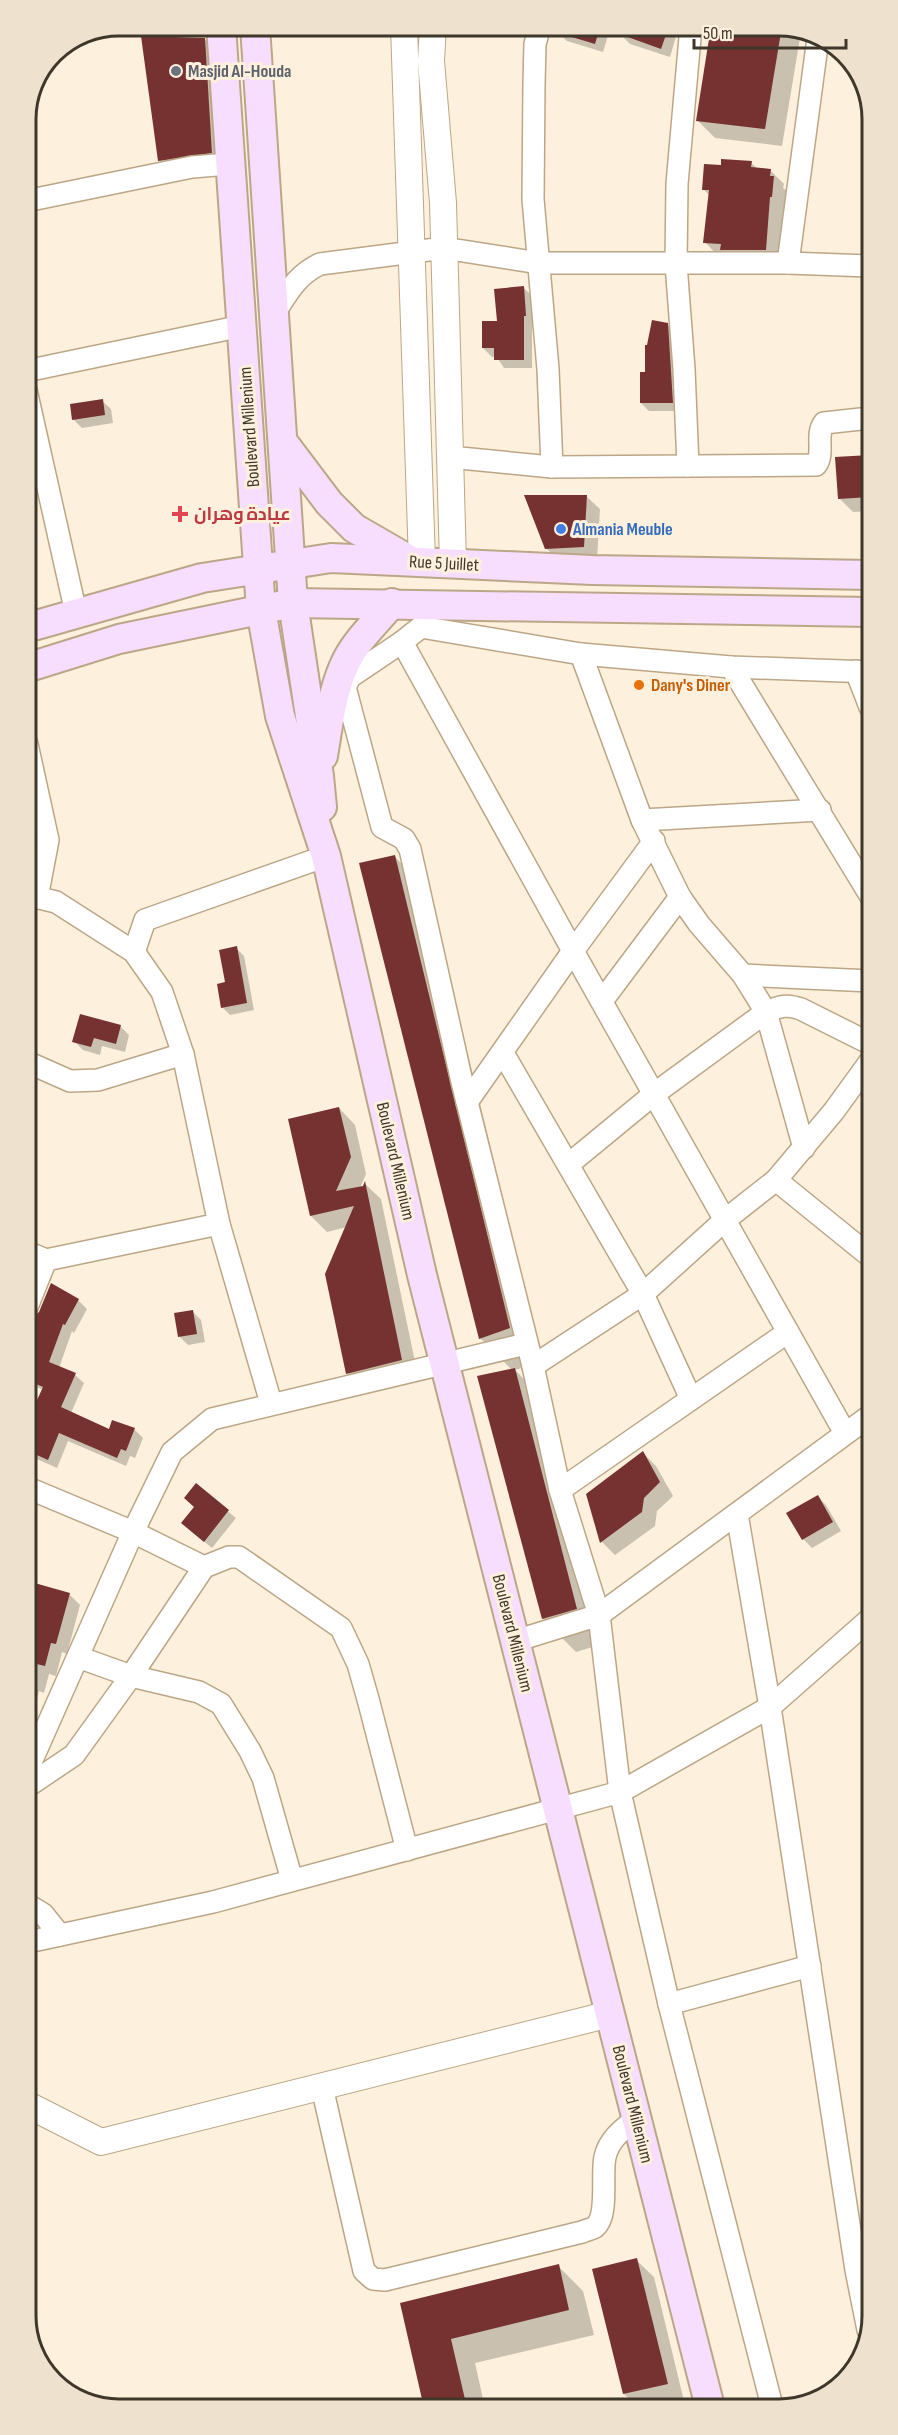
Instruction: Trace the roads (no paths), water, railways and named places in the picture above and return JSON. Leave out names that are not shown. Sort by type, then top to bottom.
[{"type":"main road","name":"Boulevard Millenium","points":[[222,36],[261,610],[280,716],[326,856],[445,1365],[708,2399]]},
{"type":"main road","name":"Boulevard Millenium","points":[[256,36],[293,603],[320,776],[326,856]]},
{"type":"main road","points":[[283,442],[329,503],[354,528],[416,561]]},
{"type":"main road","name":"Rue 5 Juillet","points":[[36,625],[202,578],[331,558],[592,570],[862,575]]},
{"type":"main road","points":[[36,665],[119,639],[293,603],[410,612],[862,612]]},
{"type":"main road","points":[[320,776],[336,692],[344,664],[360,641],[410,612]]},
{"type":"street","points":[[404,36],[411,254],[416,561]]},
{"type":"street","points":[[432,36],[431,61],[444,248],[453,563]]},
{"type":"street","points":[[537,36],[534,84],[534,199],[548,369],[552,467]]},
{"type":"street","points":[[688,466],[676,264],[677,184],[690,36]]},
{"type":"street","points":[[788,263],[817,46]]},
{"type":"street","points":[[36,199],[192,167],[229,164]]},
{"type":"street","points":[[275,312],[296,281],[306,271],[320,264],[444,248],[539,263],[788,263],[862,266]]},
{"type":"street","points":[[36,369],[242,326]]},
{"type":"street","points":[[450,457],[552,467],[816,465],[820,458],[820,430],[824,423],[862,419]]},
{"type":"street","points":[[36,435],[76,614]]},
{"type":"street","points":[[770,2399],[669,2004],[620,1792],[599,1616],[560,1490],[533,1366],[467,1102],[410,849],[404,839],[382,826],[345,687],[350,677],[402,642],[410,612],[581,654],[731,667],[862,672]]},
{"type":"street","points":[[402,642],[845,1433]]},
{"type":"street","points":[[581,654],[642,820],[680,897],[699,924],[743,975],[766,1012],[804,1149]]},
{"type":"street","points":[[731,667],[862,881]]},
{"type":"street","points":[[36,785],[48,840],[36,882]]},
{"type":"street","points":[[642,820],[820,810]]},
{"type":"street","points":[[467,1102],[654,841]]},
{"type":"street","points":[[134,952],[146,920],[326,856]]},
{"type":"street","points":[[36,897],[56,902],[134,952],[162,992],[183,1054],[219,1224],[271,1403]]},
{"type":"street","points":[[602,1001],[680,897]]},
{"type":"street","points":[[743,975],[862,981]]},
{"type":"street","points":[[569,1164],[654,1094],[766,1012],[782,1005],[789,1005],[862,1040]]},
{"type":"street","points":[[503,1053],[643,1294],[692,1399]]},
{"type":"street","points":[[36,1066],[70,1081],[98,1080],[183,1054]]},
{"type":"street","points":[[533,1366],[643,1294],[725,1220],[776,1180],[804,1149],[862,1072]]},
{"type":"street","points":[[776,1180],[862,1250]]},
{"type":"street","points":[[37,1256],[219,1224]]},
{"type":"street","points":[[560,1490],[788,1332]]},
{"type":"street","points":[[36,1751],[133,1532],[172,1452],[212,1419],[271,1403],[445,1365],[526,1344]]},
{"type":"street","points":[[515,1641],[599,1616],[862,1421]]},
{"type":"street","points":[[36,1491],[133,1532],[204,1567]]},
{"type":"street","points":[[737,1514],[770,1707],[862,2300]]},
{"type":"street","points":[[36,1781],[74,1755],[131,1676],[204,1567],[229,1557],[239,1557],[341,1628],[358,1664],[407,1850]]},
{"type":"street","points":[[36,1940],[213,1902],[620,1792],[770,1707],[862,1626]]},
{"type":"street","points":[[78,1657],[131,1676],[199,1692],[221,1704],[250,1751],[263,1778],[292,1880]]},
{"type":"street","points":[[36,1910],[43,1914],[60,1935]]},
{"type":"street","points":[[669,2004],[810,1966]]},
{"type":"street","points":[[36,2109],[101,2142],[610,2014]]},
{"type":"street","points":[[322,2087],[364,2271],[373,2279],[385,2280],[582,2232],[596,2226],[601,2219],[603,2209],[605,2156],[614,2136],[637,2118]]},
{"type":"place","name":"Masjid Al-Houda","points":[[176,71]]},
{"type":"place","name":"عيادة وهران","points":[[180,514]]},
{"type":"place","name":"Almania Meuble","points":[[561,529]]},
{"type":"place","name":"Dany's Diner","points":[[639,685]]}]
